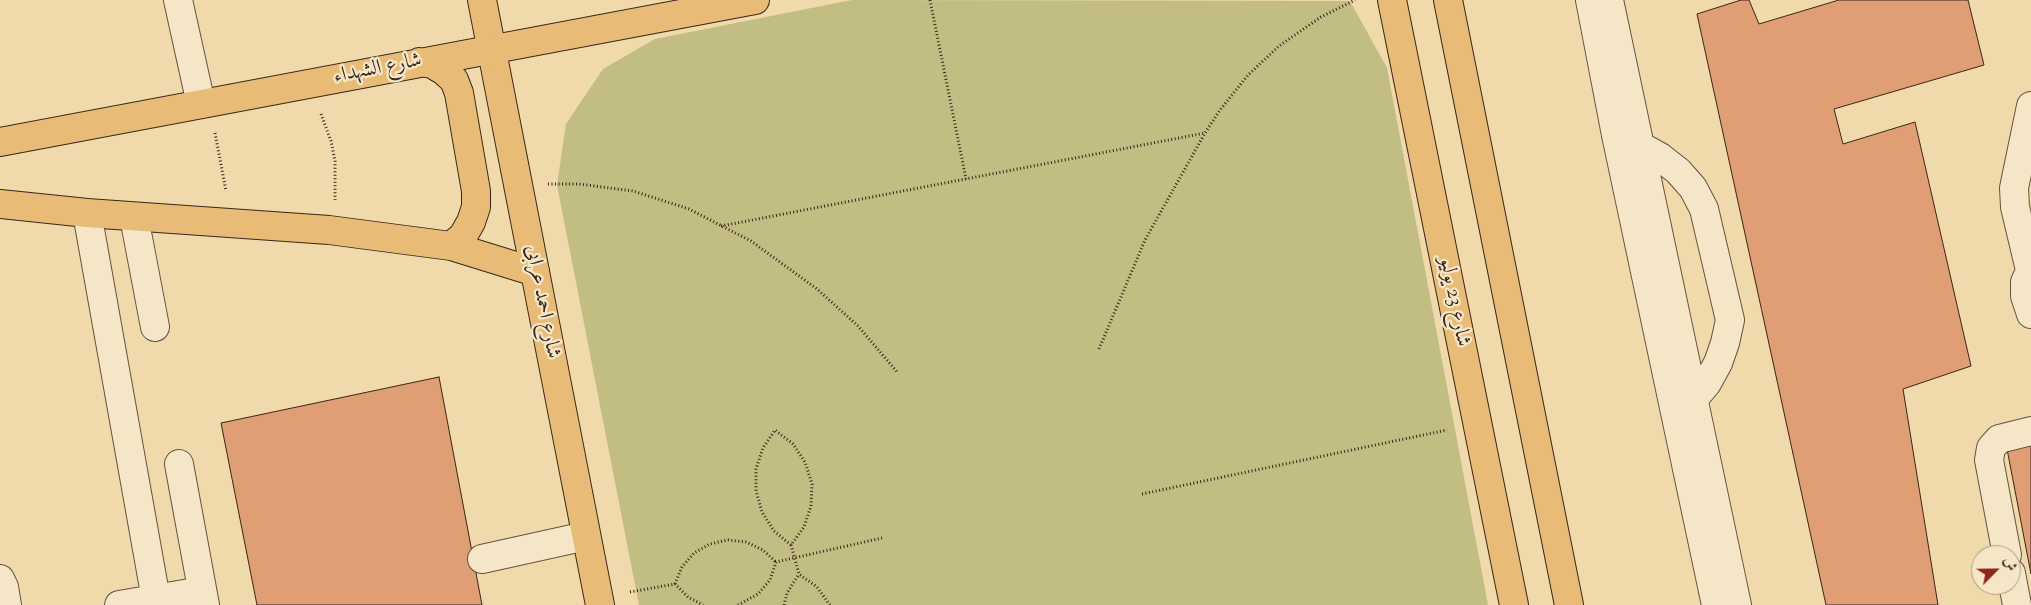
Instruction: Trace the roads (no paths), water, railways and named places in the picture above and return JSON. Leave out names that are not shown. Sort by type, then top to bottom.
[{"type":"main road","name":"شارع احمد عرابى","points":[[482,0],[599,601]]},
{"type":"main road","name":"شارع الشهداء","points":[[0,142],[755,0]]},
{"type":"main road","name":"شارع 23 يوليو","points":[[1392,0],[1514,605]]},
{"type":"main road","points":[[1448,0],[1569,605]]},
{"type":"main road","points":[[419,62],[432,64],[444,70],[454,80],[459,93],[476,191],[476,207],[471,222],[463,236],[451,246]]},
{"type":"main road","points":[[0,204],[134,217],[328,230],[451,246],[535,272]]},
{"type":"street","points":[[178,0],[205,103]]},
{"type":"street","points":[[1590,0],[1618,145],[1716,605]]},
{"type":"street","points":[[1609,0],[1738,605]]},
{"type":"street","points":[[2031,106],[2014,188],[2014,207],[2031,269],[2025,282],[2025,296],[2031,314]]},
{"type":"street","points":[[1640,146],[1660,157],[1678,171],[1693,188],[1704,209],[1730,320],[1718,363],[1707,383],[1693,400]]},
{"type":"street","points":[[87,213],[156,602]]},
{"type":"street","points":[[134,217],[154,327]]},
{"type":"street","points":[[2005,545],[1988,460],[1991,448],[1999,439],[2031,431]]},
{"type":"street","points":[[119,605],[204,598],[179,464]]},
{"type":"street","points":[[482,559],[586,536]]},
{"type":"street","points":[[0,579],[4,588],[7,605]]}]
